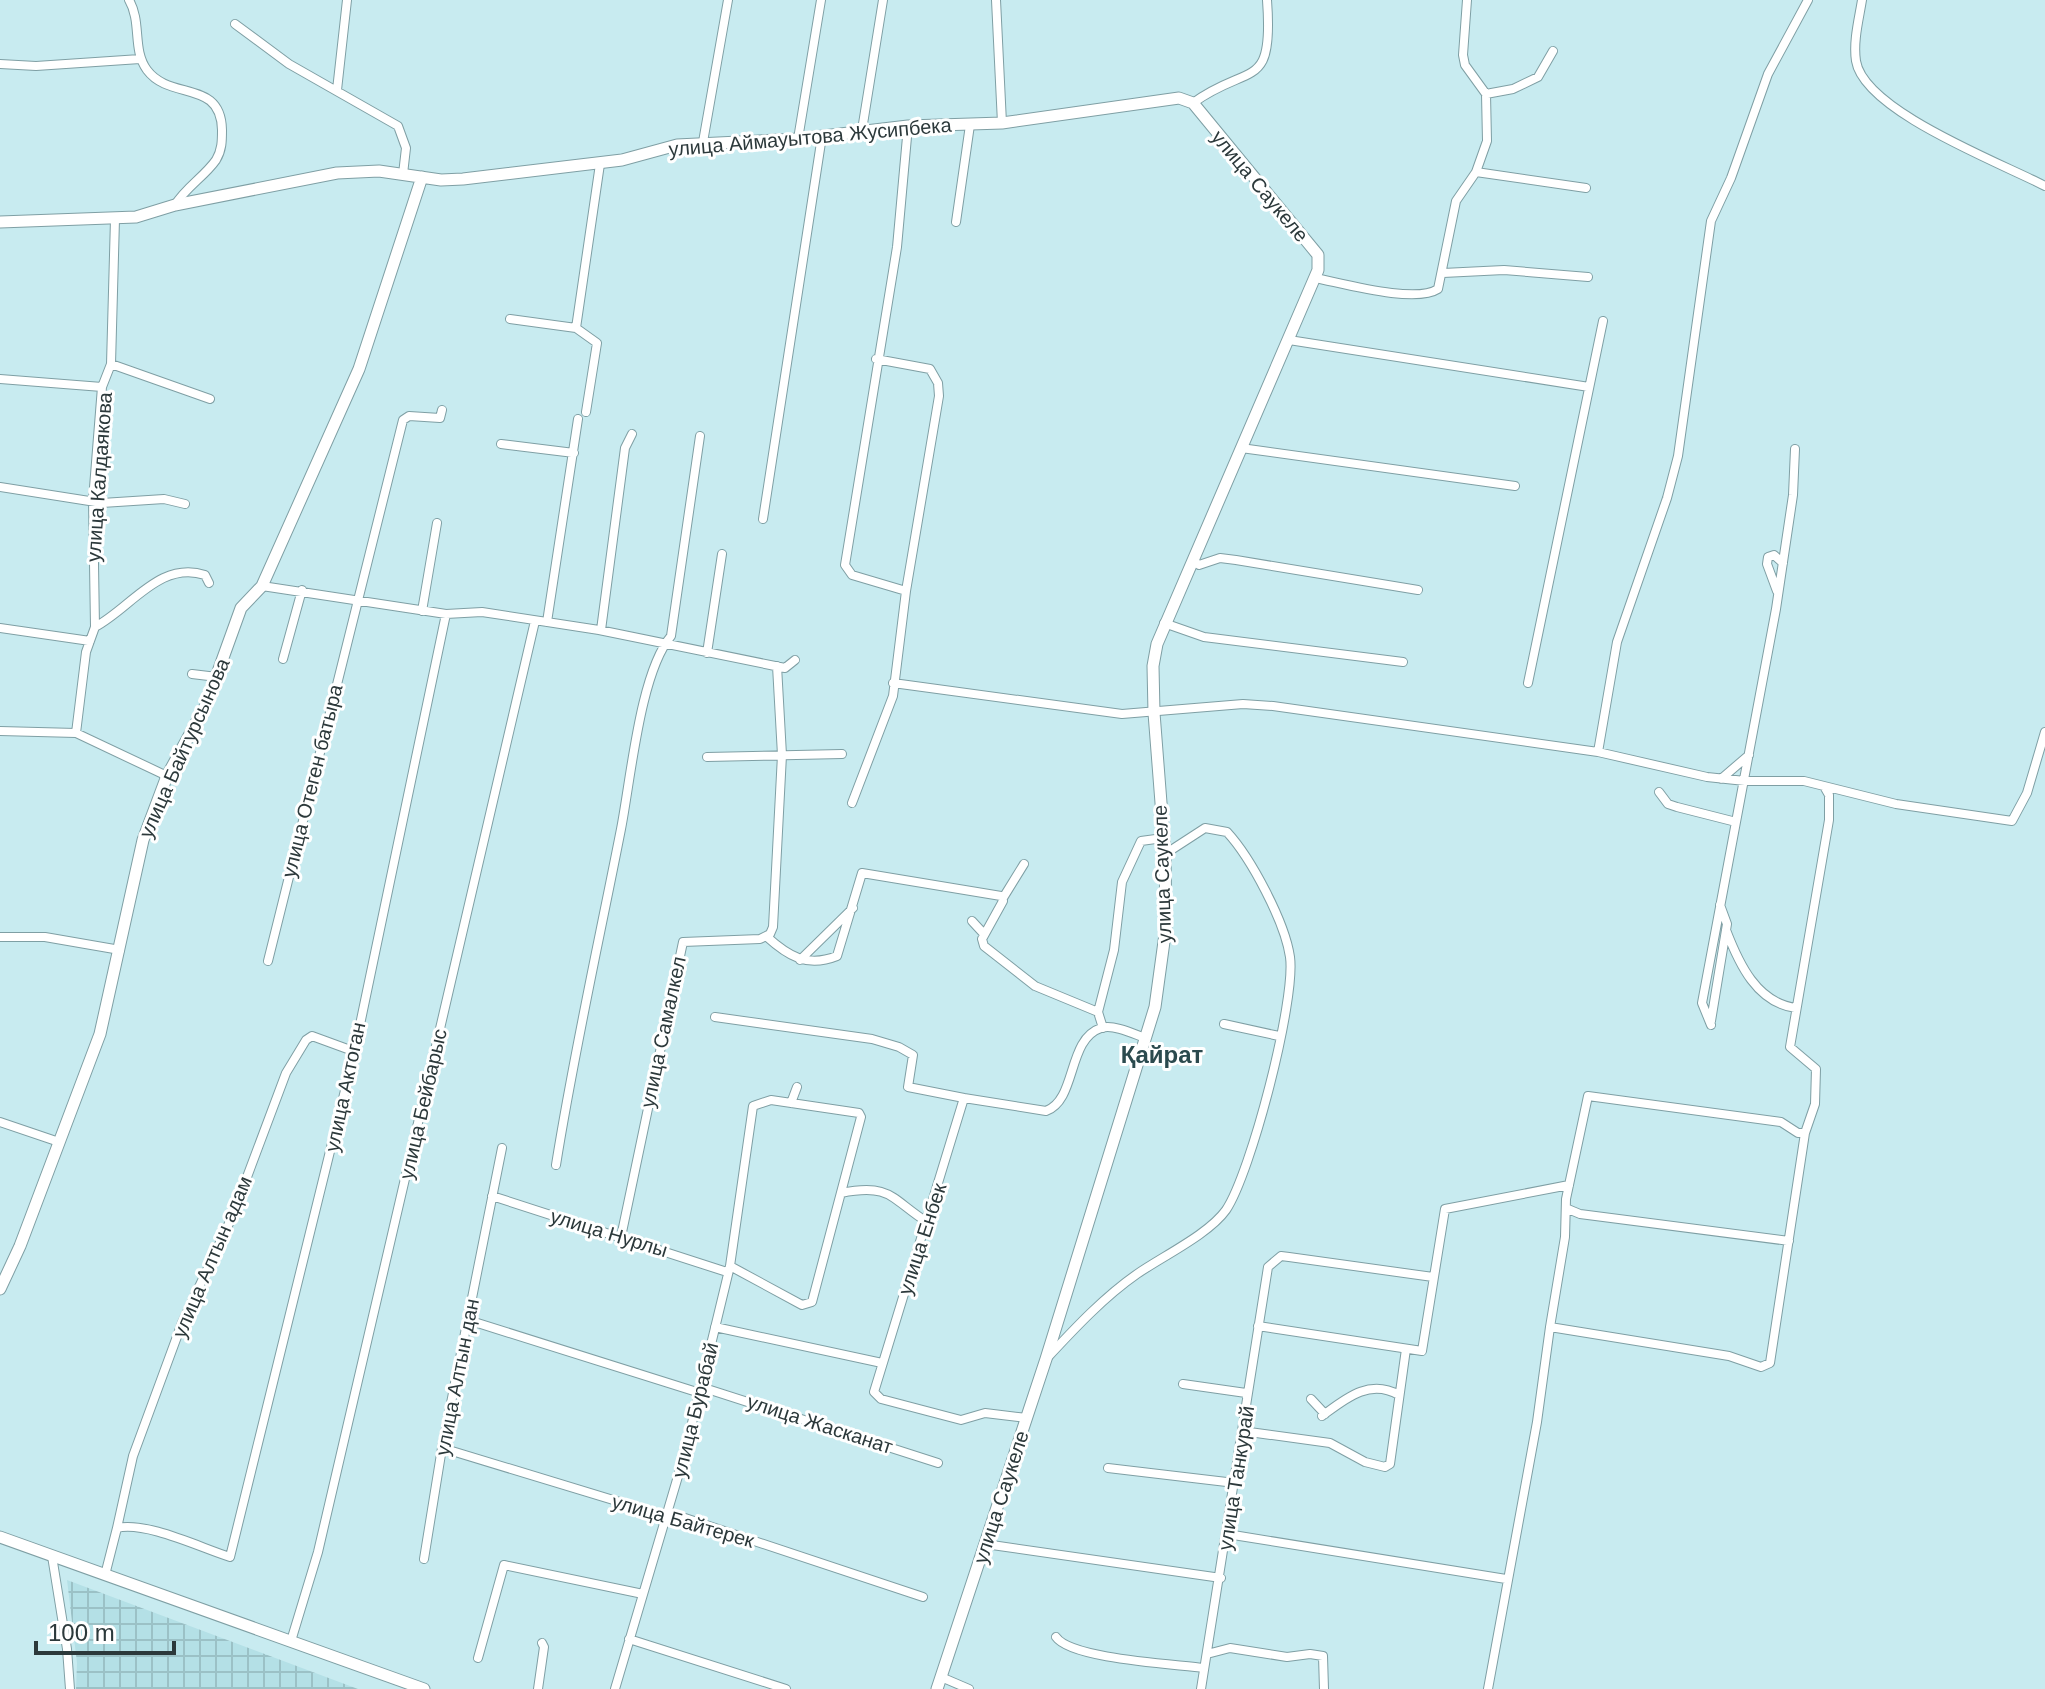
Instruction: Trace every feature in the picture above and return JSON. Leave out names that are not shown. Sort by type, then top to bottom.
[{"type":"street","points":[[129,0],[135,10],[140,59],[158,81],[210,99],[220,111],[222,145],[216,159],[184,191],[175,205]]},
{"type":"street","points":[[337,90],[347,0]]},
{"type":"street","points":[[703,142],[728,0]]},
{"type":"street","points":[[798,139],[821,0]]},
{"type":"street","points":[[862,130],[883,0]]},
{"type":"street","points":[[996,0],[1002,123]]},
{"type":"street","points":[[1193,103],[1254,73],[1268,44],[1267,0]]},
{"type":"street","points":[[1315,278],[1383,291],[1431,293],[1438,289],[1456,201],[1476,172],[1487,141],[1486,94],[1465,65],[1462,46],[1467,0]]},
{"type":"street","points":[[1598,752],[1617,642],[1667,498],[1678,456],[1711,221],[1731,178],[1768,74],[1808,0]]},
{"type":"street","points":[[1862,0],[1856,63],[1874,95],[1963,149],[1985,155],[2045,186]]},
{"type":"street","points":[[235,24],[289,64],[398,126],[406,148],[403,174]]},
{"type":"street","points":[[1486,94],[1513,89],[1538,77],[1553,51]]},
{"type":"street","points":[[0,64],[36,66],[140,59]]},
{"type":"street","name":"улица Аймауытова Жусипбека","points":[[0,222],[115,219],[151,214],[175,205],[337,173],[463,179],[600,164],[703,142],[798,139],[908,126],[1002,123],[1167,98],[1193,103]]},
{"type":"street","name":"улица Саукеле","points":[[939,1683],[1046,1359],[1145,1038],[1163,969],[1165,854],[1153,666],[1164,623],[1315,278],[1318,255],[1193,103]]},
{"type":"street","points":[[956,222],[970,125]]},
{"type":"street","points":[[906,591],[852,575],[845,565],[902,211],[908,126]]},
{"type":"street","points":[[763,519],[822,136]]},
{"type":"street","points":[[576,328],[600,164]]},
{"type":"street","points":[[1476,172],[1586,188]]},
{"type":"street","name":"улица Байтурсынова","points":[[0,1289],[100,1034],[143,840],[167,776],[217,677],[241,608],[262,586],[359,369],[422,177]]},
{"type":"street","name":"улица Калдаякова","points":[[76,733],[90,641],[95,627],[93,500],[102,387],[111,364],[115,219]]},
{"type":"street","points":[[1443,273],[1504,270],[1588,277]]},
{"type":"street","points":[[510,319],[576,328],[597,343],[586,412]]},
{"type":"street","points":[[1528,683],[1603,321]]},
{"type":"street","points":[[1289,340],[1589,387]]},
{"type":"street","points":[[852,803],[893,696],[906,591],[939,396],[938,383],[930,369],[876,359]]},
{"type":"street","points":[[111,364],[210,399]]},
{"type":"street","points":[[0,379],[102,387]]},
{"type":"street","name":"улица Отеген батыра","points":[[268,961],[403,420],[409,416],[440,418],[442,410]]},
{"type":"street","points":[[547,622],[578,419]]},
{"type":"street","points":[[601,630],[625,448],[632,434]]},
{"type":"street","points":[[556,1165],[582,1010],[639,730],[654,663],[671,636],[700,436]]},
{"type":"street","points":[[501,444],[574,453]]},
{"type":"street","points":[[1241,448],[1515,486]]},
{"type":"street","points":[[1726,930],[1711,1024],[1702,1003],[1778,594],[1796,467],[1795,449]]},
{"type":"street","points":[[0,487],[112,503],[164,499],[185,504]]},
{"type":"street","points":[[422,611],[437,523]]},
{"type":"street","points":[[707,653],[722,554]]},
{"type":"street","points":[[1778,594],[1767,564],[1768,557],[1774,555],[1783,564]]},
{"type":"street","points":[[1193,561],[1199,565],[1220,558],[1236,560],[1418,590]]},
{"type":"street","points":[[95,627],[164,576],[195,572],[205,575],[209,583]]},
{"type":"street","points":[[262,586],[422,611],[446,614],[482,612],[601,630],[777,666],[790,666],[795,660]]},
{"type":"street","points":[[283,659],[302,590]]},
{"type":"street","name":"улица Актоган","points":[[117,1528],[142,1528],[230,1557],[353,1051],[446,614]]},
{"type":"street","name":"улица Бейбарыс","points":[[291,1641],[309,1585],[476,887],[535,621]]},
{"type":"street","points":[[1164,623],[1204,637],[1403,662]]},
{"type":"street","points":[[0,628],[90,641]]},
{"type":"street","points":[[777,666],[782,755],[773,927],[766,936],[800,960],[825,961],[837,956],[862,873],[1003,898]]},
{"type":"street","points":[[192,674],[217,677]]},
{"type":"street","points":[[893,683],[1036,705],[1122,714],[1243,704],[1273,706],[1598,752],[1667,770],[1721,779],[1804,781],[1896,804],[2012,821],[2027,793],[2045,732]]},
{"type":"street","points":[[0,731],[76,733],[167,776]]},
{"type":"street","points":[[707,757],[842,754]]},
{"type":"street","points":[[1721,779],[1750,754]]},
{"type":"street","points":[[1550,1327],[1729,1356],[1766,1367],[1770,1363],[1805,1133],[1815,1104],[1816,1069],[1790,1047],[1829,820],[1829,795],[1825,788]]},
{"type":"street","points":[[1659,792],[1668,804],[1736,822]]},
{"type":"street","points":[[1046,1359],[1134,1276],[1225,1211],[1254,1144],[1289,985],[1290,956],[1274,913],[1236,841],[1227,832],[1215,827],[1205,828],[1165,854]]},
{"type":"street","points":[[1103,1028],[1098,1012],[1114,950],[1126,870],[1141,841],[1163,838]]},
{"type":"street","points":[[1024,864],[984,934],[984,946],[1035,986],[1098,1012]]},
{"type":"street","points":[[1720,905],[1726,930],[1758,991],[1784,1006],[1796,1008]]},
{"type":"street","points":[[800,960],[853,907]]},
{"type":"street","points":[[972,921],[984,934]]},
{"type":"street","name":"улица Самалкел","points":[[621,1237],[683,942],[766,936]]},
{"type":"street","points":[[0,937],[45,937],[120,950]]},
{"type":"street","points":[[715,1017],[872,1039],[913,1055],[908,1087],[1046,1111],[1053,1109],[1079,1052],[1103,1028]]},
{"type":"street","points":[[1224,1024],[1279,1036]]},
{"type":"street","points":[[1103,1028],[1145,1038]]},
{"type":"street","name":"улица Алтын адам","points":[[117,1528],[133,1456],[172,1351],[232,1217],[286,1073],[306,1040],[312,1036],[353,1051]]},
{"type":"street","points":[[797,1087],[791,1103],[861,1115],[841,1193],[856,1190],[888,1193],[906,1203],[927,1222]]},
{"type":"street","points":[[1566,1199],[1585,1101],[1594,1094],[1781,1122],[1798,1133],[1805,1133]]},
{"type":"street","name":"улица Енбек","points":[[964,1098],[874,1392],[881,1399],[961,1420],[985,1413],[1027,1418]]},
{"type":"street","name":"улица Бурабай","points":[[615,1689],[668,1514],[729,1269],[753,1106],[771,1100],[791,1103]]},
{"type":"street","points":[[0,1122],[59,1142]]},
{"type":"street","name":"улица Алтын дан","points":[[424,1559],[442,1448],[502,1148]]},
{"type":"street","points":[[1258,1326],[1406,1349],[1425,1348],[1445,1209],[1569,1185]]},
{"type":"street","points":[[1488,1689],[1537,1422],[1568,1209],[1562,1190],[1555,1189]]},
{"type":"street","name":"улица Нурлы","points":[[492,1196],[729,1269],[807,1305],[815,1297],[841,1193]]},
{"type":"street","points":[[1568,1209],[1580,1214],[1789,1241]]},
{"type":"street","name":"улица Танкурай","points":[[1201,1689],[1268,1267],[1281,1256],[1433,1277]]},
{"type":"street","name":"улица Жасканат","points":[[468,1320],[938,1463]]},
{"type":"street","points":[[715,1327],[882,1363]]},
{"type":"street","points":[[1242,1431],[1330,1443],[1365,1462],[1385,1467],[1390,1464],[1394,1445],[1406,1349]]},
{"type":"street","points":[[1183,1384],[1227,1388],[1246,1393],[1248,1397]]},
{"type":"street","points":[[1311,1399],[1324,1415],[1355,1392],[1373,1388],[1399,1395]]},
{"type":"street","name":"улица Байтерек","points":[[442,1448],[656,1513],[668,1514],[923,1597]]},
{"type":"street","points":[[1108,1468],[1235,1483]]},
{"type":"street","points":[[105,1575],[117,1528]]},
{"type":"street","points":[[1227,1534],[1506,1579]]},
{"type":"street","points":[[0,1537],[424,1689]]},
{"type":"street","points":[[985,1544],[1221,1578]]},
{"type":"street","points":[[52,1556],[70,1689]]},
{"type":"street","points":[[478,1658],[504,1565],[643,1594]]},
{"type":"street","points":[[1056,1637],[1061,1644],[1083,1651],[1204,1668]]},
{"type":"street","points":[[629,1639],[786,1689]]},
{"type":"street","points":[[538,1689],[542,1643]]},
{"type":"street","points":[[1207,1654],[1230,1648],[1287,1657],[1323,1656],[1324,1689]]},
{"type":"street","points":[[939,1683],[969,1689]]},
{"type":"shaded area","points":[[67,1580],[358,1689],[76,1689],[77,1663]]},
{"type":"district","name":"Қайрат","points":[[1162,1054]]}]
